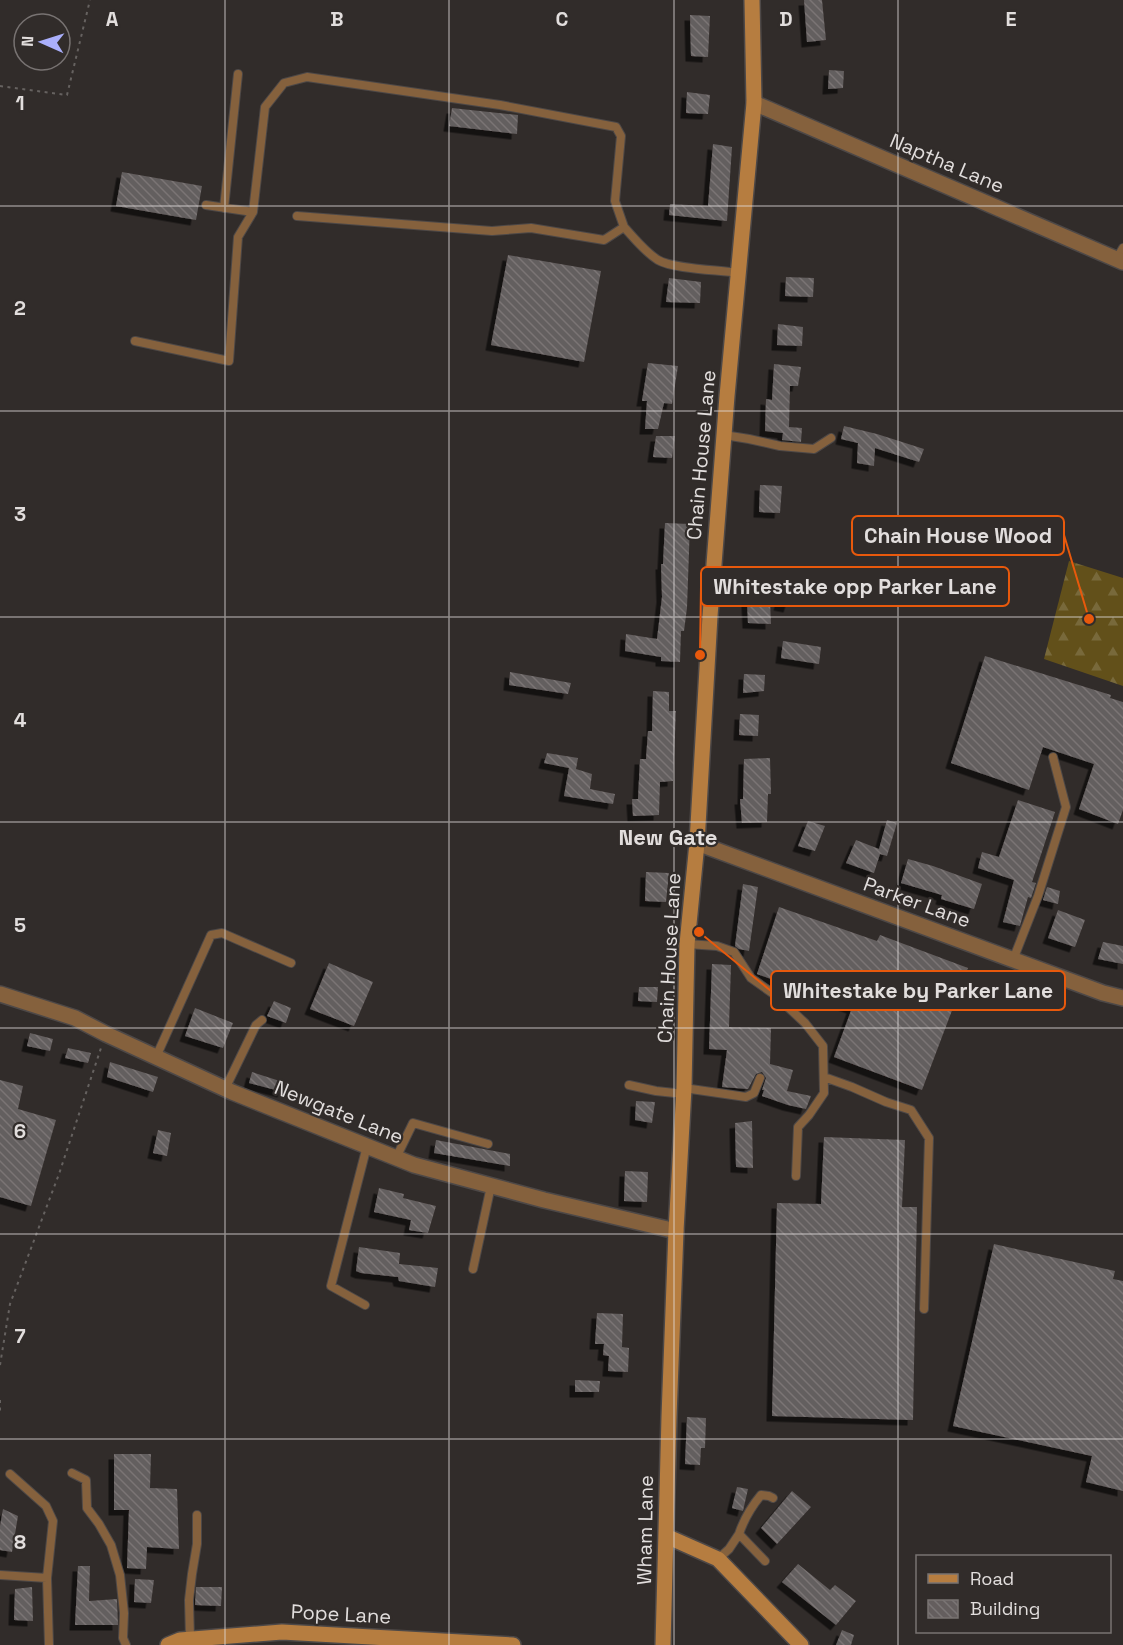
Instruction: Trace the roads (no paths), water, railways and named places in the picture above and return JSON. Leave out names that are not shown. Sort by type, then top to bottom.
[{"type":"street","name":"Chain House Lane","points":[[669,1417],[684,1091],[687,944],[697,843],[710,616],[724,435],[754,103],[752,0]]},
{"type":"street","name":"Naptha Lane","points":[[754,103],[1121,257]]},
{"type":"street","name":"Parker Lane","points":[[697,843],[1103,993],[1123,998]]},
{"type":"street","name":"Newgate Lane","points":[[0,994],[75,1018],[225,1089],[414,1165],[544,1200],[676,1231]]},
{"type":"street","name":"Wham Lane","points":[[663,1645],[669,1417]]},
{"type":"street","points":[[666,1536],[718,1559],[801,1645]]},
{"type":"street","name":"Pope Lane","points":[[168,1645],[180,1640],[282,1632],[513,1645]]},
{"type":"lane","points":[[224,208],[238,74]]},
{"type":"lane","points":[[135,341],[229,361],[238,237],[253,213],[265,107],[284,83],[308,77],[500,105],[616,127],[621,136],[615,201],[624,227],[642,247],[660,261],[676,266],[738,273]]},
{"type":"lane","points":[[206,205],[253,213]]},
{"type":"lane","points":[[297,216],[492,231],[531,228],[604,240],[624,227]]},
{"type":"lane","points":[[724,435],[780,446],[814,449],[831,438]]},
{"type":"lane","points":[[1013,960],[1038,896],[1066,807],[1053,757]]},
{"type":"lane","points":[[156,1057],[211,935],[222,933],[291,963]]},
{"type":"lane","points":[[687,944],[717,946],[734,952],[752,978],[775,995],[797,1016],[823,1046],[824,1093],[810,1115],[798,1127],[796,1176]]},
{"type":"lane","points":[[225,1089],[256,1025],[262,1020]]},
{"type":"lane","points":[[824,1077],[911,1110],[929,1138],[924,1309]]},
{"type":"lane","points":[[629,1085],[656,1091],[684,1091],[746,1097],[753,1092],[760,1078]]},
{"type":"lane","points":[[396,1158],[413,1123],[488,1144]]},
{"type":"lane","points":[[365,1305],[331,1286],[367,1146]]},
{"type":"lane","points":[[472,1269],[491,1186]]},
{"type":"lane","points":[[72,1473],[86,1480],[87,1508],[111,1545],[120,1575],[124,1613],[123,1638],[126,1645]]},
{"type":"lane","points":[[10,1474],[46,1506],[53,1521],[47,1578],[49,1645]]},
{"type":"lane","points":[[718,1559],[729,1549],[739,1534],[753,1504],[761,1496],[772,1498]]},
{"type":"lane","points":[[190,1639],[189,1600],[197,1544],[197,1515]]},
{"type":"lane","points":[[739,1534],[765,1561]]},
{"type":"lane","points":[[0,1575],[47,1578]]},
{"type":"place","name":"Chain House Wood","points":[[1089,619]]},
{"type":"place","name":"Whitestake opp Parker Lane","points":[[700,655]]},
{"type":"place","name":"Whitestake by Parker Lane","points":[[699,932]]},
{"type":"district","name":"New Gate","points":[[668,837]]}]
